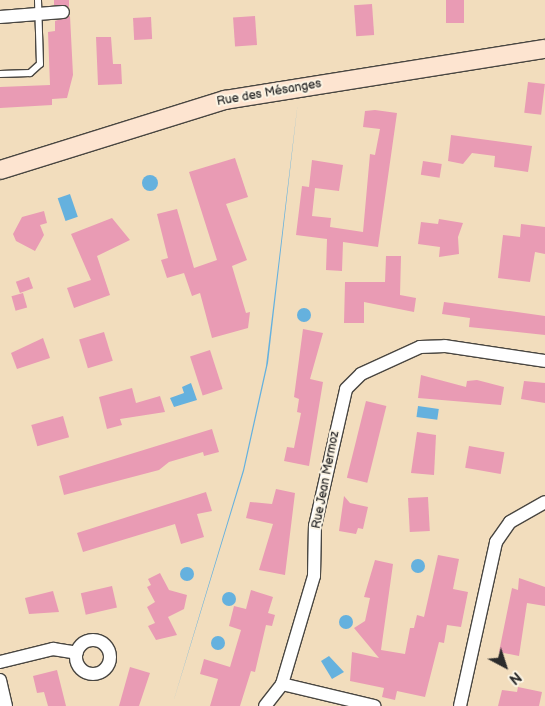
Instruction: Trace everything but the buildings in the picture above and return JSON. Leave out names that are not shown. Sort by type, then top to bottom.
[{"type":"main road","name":"Rue des Mésanges","points":[[0,170],[224,100],[545,49]]},
{"type":"street","points":[[0,17],[63,12]]},
{"type":"street","name":"Rue Jean Mermoz","points":[[282,684],[314,576],[315,526],[349,386],[362,374],[420,347],[446,346],[545,361]]},
{"type":"street","points":[[460,706],[496,542],[510,522],[545,502]]},
{"type":"street","points":[[0,662],[52,648],[77,653]]},
{"type":"street","points":[[0,680],[6,706]]},
{"type":"street","points":[[265,706],[282,684],[374,706]]},
{"type":"lane","points":[[0,74],[30,73],[40,64],[38,0]]},
{"type":"water","points":[[298,101],[268,363],[244,471],[172,706],[243,470],[266,366]]},
{"type":"water","points":[[150,175],[156,177],[158,183],[156,189],[150,191],[144,189],[142,183],[144,177]]},
{"type":"water","points":[[70,194],[78,217],[66,221],[58,198]]},
{"type":"water","points":[[301,308],[307,308],[311,315],[307,322],[301,322],[297,318],[297,312]]},
{"type":"water","points":[[191,383],[197,400],[174,407],[170,398],[184,393],[182,387]]},
{"type":"water","points":[[418,406],[439,409],[437,420],[416,417]]},
{"type":"water","points":[[415,559],[421,559],[425,566],[421,573],[415,573],[411,569],[411,563]]},
{"type":"water","points":[[184,567],[190,567],[194,574],[190,581],[184,581],[180,577],[180,571]]},
{"type":"water","points":[[229,592],[234,594],[236,599],[234,604],[229,606],[224,604],[222,599],[224,594]]},
{"type":"water","points":[[343,615],[349,615],[353,622],[349,629],[343,629],[339,625],[339,619]]},
{"type":"water","points":[[218,636],[223,638],[225,643],[223,648],[218,650],[213,648],[211,643],[213,638]]},
{"type":"water","points":[[329,656],[344,672],[332,679],[321,661]]}]
